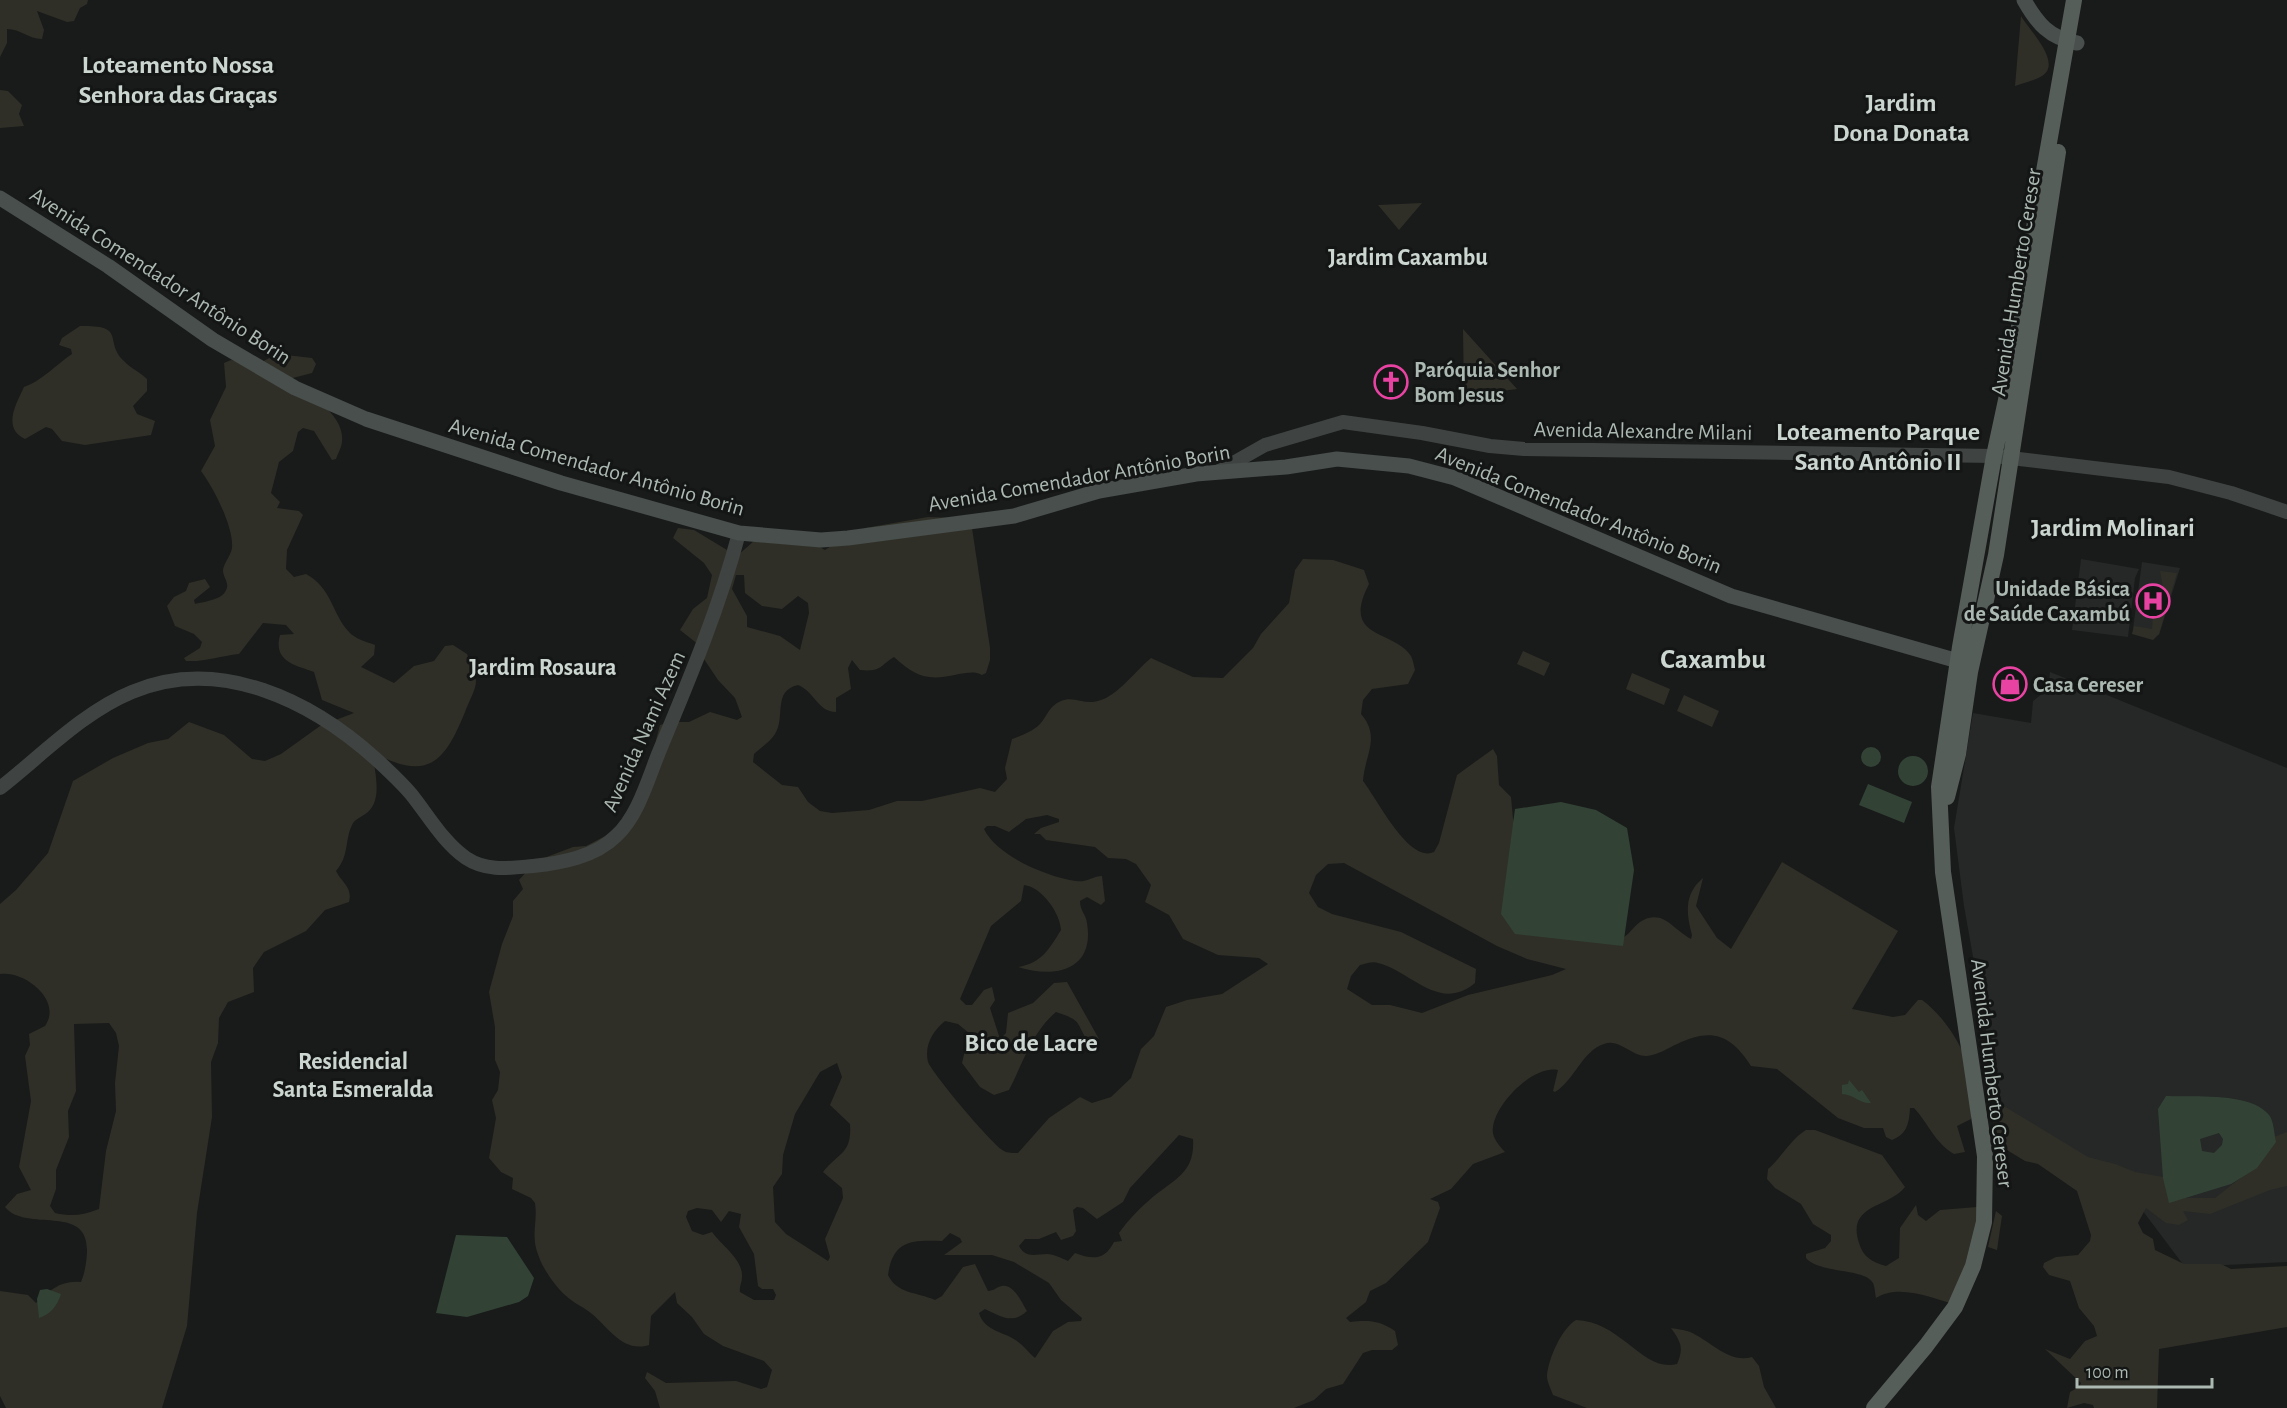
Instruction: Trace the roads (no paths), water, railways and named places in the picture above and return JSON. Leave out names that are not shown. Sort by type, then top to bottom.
[{"type":"main road","points":[[2024,0],[2037,22],[2056,38],[2071,42]]},
{"type":"main road","name":"Avenida Humberto Cereser","points":[[1874,1408],[1926,1346],[1955,1306],[1973,1266],[1984,1221],[1985,1156],[1943,872],[1941,818],[1938,802],[1941,768],[2002,457],[2071,42],[2074,0]]},
{"type":"main road","name":"Avenida Humberto Cereser","points":[[2071,42],[2083,0]]},
{"type":"main road","name":"Avenida Comendador Antônio Borin","points":[[0,198],[108,266],[213,340],[295,388],[366,419],[539,476],[739,533],[822,540],[1014,516],[1099,491],[1219,471],[1286,467],[1337,459],[1389,463],[1433,471],[1455,478],[1731,596],[1785,613],[1891,640],[1964,652]]},
{"type":"street","name":"Avenida Alexandre Milani","points":[[1219,471],[1266,445],[1343,422],[1490,446],[1524,449],[2002,457],[2169,477],[2231,493],[2287,512]]},
{"type":"street","name":"Avenida Nami Azem","points":[[0,788],[95,713],[130,692],[171,679],[210,677],[244,682],[322,717],[376,759],[409,791],[451,845],[474,862],[501,869],[543,865],[582,856],[603,847],[618,836],[640,798],[700,654],[725,586],[739,533]]},
{"type":"place","name":"Paróquia Senhor Bom Jesus","points":[[1391,382]]},
{"type":"place","name":"Unidade Básica de Saúde Caxambú","points":[[2153,601]]},
{"type":"place","name":"Casa Cereser","points":[[2010,684]]},
{"type":"district","name":"Loteamento Nossa Senhora das Graças","points":[[178,79]]},
{"type":"district","name":"Jardim Dona Donata","points":[[1901,117]]},
{"type":"district","name":"Jardim Caxambu","points":[[1408,257]]},
{"type":"district","name":"Loteamento Parque Santo Antônio II","points":[[1878,446]]},
{"type":"district","name":"Jardim Molinari","points":[[2113,527]]},
{"type":"district","name":"Caxambu","points":[[1713,658]]},
{"type":"district","name":"Jardim Rosaura","points":[[543,667]]},
{"type":"district","name":"Bico de Lacre","points":[[1031,1042]]},
{"type":"district","name":"Residencial Santa Esmeralda","points":[[353,1075]]}]
